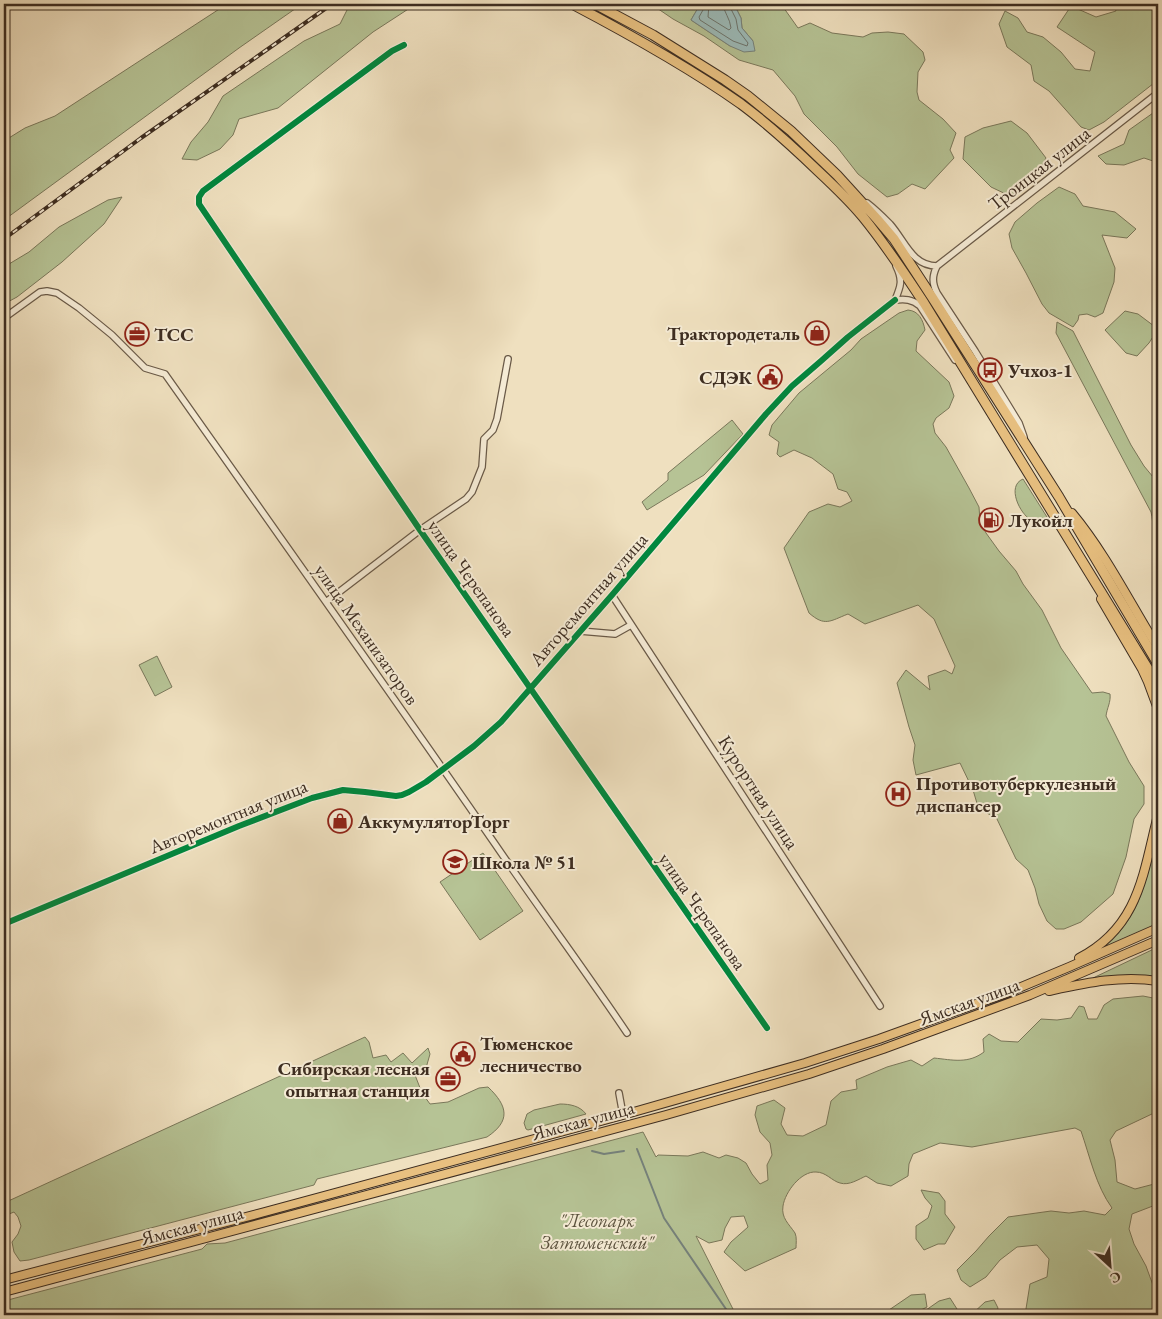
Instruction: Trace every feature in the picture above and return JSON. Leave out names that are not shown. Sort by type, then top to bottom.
[{"type":"highway","points":[[572,4],[646,44],[741,104],[803,156],[862,216],[895,259],[924,303],[1158,685]]},
{"type":"highway","points":[[595,4],[653,35],[748,96],[791,131],[837,175],[894,239],[1059,498],[1158,664]]},
{"type":"main road","points":[[1059,498],[1084,528],[1098,549],[1158,648]]},
{"type":"main road","points":[[1072,544],[1106,608],[1142,669],[1158,709]]},
{"type":"main road","points":[[1027,985],[1102,944],[1126,917],[1136,897],[1158,815]]},
{"type":"main road","points":[[1027,985],[1158,928]]},
{"type":"main road","name":"Ямская улица","points":[[4,1292],[666,1115],[809,1074],[1030,995],[1158,940]]},
{"type":"main road","points":[[1030,995],[1105,980],[1137,979],[1158,981]]},
{"type":"main road","name":"Ямская улица","points":[[4,1280],[623,1115],[798,1065],[958,1011],[1027,985]]},
{"type":"street","name":"улица Черепанова","points":[[404,45],[392,51],[203,190],[199,197],[199,204],[420,530],[766,1028]]},
{"type":"street","name":"Троицкая улица","points":[[937,266],[1158,93]]},
{"type":"street","points":[[856,195],[878,211],[917,260],[928,266],[937,266],[934,273],[934,287],[1019,423],[1031,453]]},
{"type":"street","points":[[862,216],[872,234],[897,268],[901,278],[901,284],[895,300],[910,300],[920,306],[950,355],[969,377]]},
{"type":"street","name":"улица Механизаторов","points":[[4,318],[40,292],[57,293],[112,335],[145,368],[165,374],[444,769],[627,1033]]},
{"type":"street","name":"Авторемонтная улица","points":[[4,924],[287,807],[342,790],[389,796],[402,795],[444,769],[501,722],[721,468],[748,434],[792,386],[848,337],[895,300]]},
{"type":"street","points":[[326,602],[420,530],[466,499],[472,492],[482,467],[484,439],[492,430],[497,419],[508,359]]},
{"type":"street","name":"Курортная улица","points":[[612,595],[880,1006]]},
{"type":"street","points":[[580,632],[615,634],[631,625]]},
{"type":"street","points":[[619,1093],[623,1115]]},
{"type":"green space","points":[[227,4],[302,4],[4,220],[4,141],[25,128],[55,116]]},
{"type":"green space","points":[[350,4],[416,4],[373,32],[278,108],[239,119],[233,135],[220,149],[197,160],[182,159],[191,142],[208,122],[223,96],[304,41],[340,24]]},
{"type":"green space","points":[[651,4],[668,4],[672,6],[674,4],[698,4],[698,8],[691,20],[730,46],[753,41],[742,28],[741,18],[732,4],[781,4],[798,28],[810,23],[832,33],[863,37],[872,33],[904,34],[923,52],[925,60],[918,72],[917,92],[919,100],[943,119],[956,133],[950,150],[954,158],[925,189],[912,184],[898,194],[887,197],[858,174],[837,147],[804,114],[795,96],[773,70],[739,60]]},
{"type":"green space","points":[[1114,4],[1158,4],[1158,80],[1104,122],[1089,130],[1081,127],[1049,91],[1034,81],[1031,65],[1007,47],[999,24],[1005,11],[1018,18],[1027,32],[1043,37],[1061,52],[1075,69],[1090,71],[1095,52],[1057,27],[1071,6],[1096,17],[1116,11]]},
{"type":"green space","points":[[1153,113],[1158,115],[1158,154],[1153,161],[1144,158],[1124,165],[1106,164],[1098,156],[1124,144],[1129,130]]},
{"type":"green space","points":[[1011,121],[1027,133],[1046,158],[1040,170],[1010,196],[991,187],[963,159],[965,137],[983,128]]},
{"type":"green space","points":[[1059,187],[1075,194],[1083,206],[1115,212],[1136,229],[1127,238],[1102,235],[1115,268],[1114,282],[1103,313],[1095,317],[1087,314],[1079,315],[1073,327],[1049,313],[1042,304],[1012,248],[1009,234],[1015,222]]},
{"type":"green space","points":[[122,197],[104,224],[62,262],[17,297],[4,304],[4,267],[29,252],[59,227],[108,200]]},
{"type":"green space","points":[[908,310],[915,312],[920,317],[925,330],[917,341],[916,351],[949,382],[954,396],[949,408],[936,418],[933,424],[935,433],[946,447],[979,507],[980,521],[986,533],[1016,571],[1042,610],[1061,648],[1092,693],[1103,692],[1110,694],[1106,716],[1129,762],[1144,786],[1144,804],[1134,819],[1126,857],[1113,894],[1081,922],[1064,929],[1056,929],[1047,921],[1039,904],[1028,870],[1016,859],[996,817],[979,810],[973,790],[960,763],[916,775],[913,760],[915,745],[897,683],[906,670],[930,690],[928,676],[945,670],[952,674],[955,666],[934,619],[918,605],[865,624],[848,614],[828,621],[819,620],[809,613],[784,548],[809,512],[828,504],[840,507],[852,501],[847,492],[838,489],[833,474],[812,458],[794,450],[780,457],[777,454],[779,442],[769,435],[772,425],[799,393],[851,350],[861,339],[899,313]]},
{"type":"green space","points":[[1125,311],[1138,314],[1158,329],[1137,356],[1126,353],[1105,330]]},
{"type":"green space","points":[[1057,322],[1073,331],[1131,445],[1144,466],[1158,483],[1158,546],[1151,512],[1056,333]]},
{"type":"green space","points":[[732,420],[743,434],[704,475],[647,510],[642,502],[668,480],[668,473]]},
{"type":"green space","points":[[1023,479],[1047,517],[1043,521],[1037,522],[1027,517],[1016,500],[1016,488]]},
{"type":"green space","points":[[157,656],[172,687],[155,696],[139,665]]},
{"type":"green space","points":[[1158,846],[1158,924],[1102,949],[1121,930],[1133,913],[1144,885],[1152,855]]},
{"type":"green space","points":[[483,853],[523,911],[480,940],[440,882]]},
{"type":"green space","points":[[1158,947],[1158,978],[1129,975],[1093,978]]},
{"type":"green space","name":"\"Лесопарк Затюменский\"","points":[[1143,996],[1158,999],[1158,1113],[1154,1113],[1116,1131],[1110,1140],[1115,1160],[1117,1182],[1135,1189],[1158,1183],[1158,1204],[1132,1214],[1129,1229],[1134,1244],[1146,1266],[1158,1299],[1158,1315],[1025,1315],[1030,1284],[1047,1277],[1049,1259],[1037,1245],[1017,1247],[1000,1260],[986,1277],[970,1287],[961,1280],[957,1270],[1008,1217],[1051,1211],[1069,1213],[1084,1211],[1105,1215],[1112,1208],[1098,1181],[1081,1131],[1075,1128],[972,1147],[940,1143],[913,1154],[909,1164],[908,1176],[891,1186],[877,1183],[866,1176],[854,1182],[843,1184],[820,1172],[805,1175],[790,1189],[783,1206],[784,1217],[796,1235],[796,1248],[745,1271],[724,1252],[731,1242],[748,1227],[744,1216],[731,1217],[725,1228],[722,1240],[709,1243],[696,1236],[736,1315],[4,1315],[4,1301],[202,1249],[207,1244],[225,1243],[643,1132],[656,1157],[658,1155],[688,1156],[703,1152],[719,1158],[726,1155],[738,1158],[746,1163],[760,1184],[768,1180],[767,1165],[772,1155],[770,1143],[760,1132],[755,1115],[757,1106],[774,1100],[785,1108],[781,1124],[787,1135],[803,1136],[826,1125],[831,1101],[841,1092],[857,1089],[856,1080],[887,1067],[911,1060],[922,1066],[934,1058],[966,1060],[984,1052],[983,1039],[989,1034],[1001,1041],[1018,1042],[1041,1019],[1057,1020],[1071,1018],[1079,1006],[1084,1007],[1088,1019],[1097,1019],[1104,1005],[1113,999]]},
{"type":"green space","points":[[365,1037],[369,1042],[373,1058],[386,1055],[391,1062],[403,1053],[412,1063],[428,1048],[430,1054],[426,1068],[415,1075],[422,1093],[430,1104],[448,1102],[479,1088],[488,1087],[503,1107],[503,1119],[500,1125],[487,1137],[317,1179],[314,1185],[29,1260],[20,1261],[14,1252],[12,1242],[21,1226],[14,1212],[4,1216],[4,1203]]},
{"type":"green space","points":[[560,1104],[574,1106],[586,1114],[526,1129],[524,1123],[527,1114],[534,1110]]},
{"type":"green space","points":[[921,1190],[939,1193],[945,1201],[945,1214],[955,1227],[945,1244],[938,1244],[924,1250],[916,1239],[916,1226],[928,1218],[932,1206]]},
{"type":"green space","points":[[925,1294],[927,1307],[911,1315],[876,1315],[889,1310],[911,1295]]},
{"type":"green space","points":[[950,1298],[957,1309],[957,1315],[919,1315],[939,1301]]},
{"type":"green space","points":[[994,1300],[998,1308],[996,1315],[971,1315],[985,1302]]},
{"type":"water","points":[[698,4],[732,4],[735,6],[741,18],[742,28],[753,41],[755,51],[744,52],[730,46],[691,20],[698,8]]},
{"type":"waterway","points":[[637,1149],[664,1218],[730,1315]]},
{"type":"waterway","points":[[592,1151],[604,1154],[624,1151]]},
{"type":"railway","points":[[4,239],[141,138],[332,4]]},
{"type":"cycle path","points":[[404,45],[392,51],[203,191],[199,197],[199,204],[420,530],[767,1028]]},
{"type":"cycle path","points":[[4,924],[239,826],[312,798],[343,790],[396,796],[409,792],[426,782],[474,746],[501,722],[792,386],[848,337],[895,300]]},
{"type":"place","name":"Трактородеталь","points":[[817,333]]},
{"type":"place","name":"ТСС","points":[[137,334]]},
{"type":"place","name":"Учхоз-1","points":[[990,370]]},
{"type":"place","name":"СДЭК","points":[[770,377]]},
{"type":"place","name":"Лукойл","points":[[991,520]]},
{"type":"place","name":"Противотуберкулезный диспансер","points":[[898,794]]},
{"type":"place","name":"АккумуляторТорг","points":[[340,821]]},
{"type":"place","name":"Школа № 51","points":[[455,862]]},
{"type":"place","name":"Тюменское лесничество","points":[[463,1054]]},
{"type":"place","name":"Сибирская лесная опытная станция","points":[[448,1079]]}]
